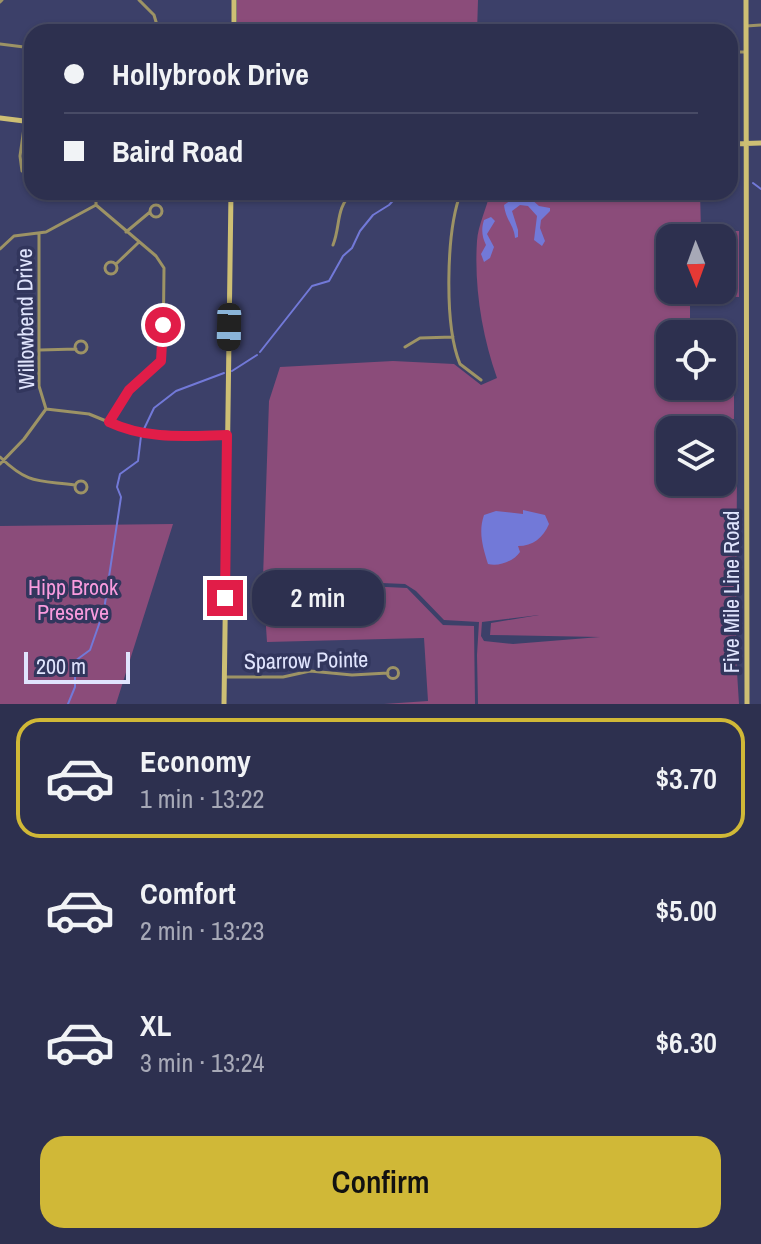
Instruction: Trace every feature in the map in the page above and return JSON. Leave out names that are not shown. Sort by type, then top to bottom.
[{"type":"main road","points":[[234,0],[234,24]]},
{"type":"main road","name":"Five Mile Line Road","points":[[746,0],[747,704]]},
{"type":"main road","points":[[0,118],[24,121]]},
{"type":"main road","points":[[738,144],[761,143]]},
{"type":"main road","points":[[224,704],[231,200]]},
{"type":"street","points":[[139,0],[154,15],[157,24]]},
{"type":"street","points":[[746,26],[761,25]]},
{"type":"street","points":[[0,44],[24,47]]},
{"type":"street","points":[[738,52],[746,52]]},
{"type":"street","points":[[22,171],[20,156],[24,139]]},
{"type":"street","points":[[96,200],[96,205],[163,264],[163,358],[156,368],[129,390],[109,422]]},
{"type":"street","points":[[333,245],[339,213],[346,200]]},
{"type":"street","points":[[458,200],[453,213],[450,263],[453,337],[460,364],[481,380]]},
{"type":"street","points":[[1,245],[18,234],[39,234],[51,230],[96,205]]},
{"type":"street","points":[[126,232],[150,212]]},
{"type":"street","name":"Willowbend Drive","points":[[39,234],[39,386],[46,409],[82,412],[149,435],[227,435]]},
{"type":"street","points":[[116,264],[138,243]]},
{"type":"street","points":[[405,347],[420,338],[453,337]]},
{"type":"street","points":[[40,350],[76,349]]},
{"type":"street","points":[[46,409],[24,439],[1,460],[36,482],[75,485]]},
{"type":"street","name":"Sparrow Pointe","points":[[224,677],[283,677],[315,671],[352,675],[388,673]]},
{"type":"green space","points":[[237,0],[478,0],[477,24],[237,24]]},
{"type":"green space","points":[[488,200],[700,200],[701,224],[656,224],[656,304],[690,304],[690,320],[656,320],[656,400],[734,400],[734,416],[656,416],[656,496],[736,496],[737,466],[736,656],[739,704],[478,704],[479,622],[444,620],[405,584],[263,578],[269,401],[280,367],[393,361],[454,364],[481,385],[497,378],[483,328],[476,258],[478,235]],"holes":[[[539,615],[491,623],[490,635],[600,637],[513,644],[484,641],[481,636],[482,622]]]},
{"type":"green space","points":[[736,231],[739,231],[739,297],[736,297]]},
{"type":"green space","name":"Hipp Brook Preserve","points":[[173,524],[116,704],[0,704],[0,526]]},
{"type":"green space","points":[[263,581],[407,588],[443,625],[474,626],[475,704],[384,704],[428,701],[424,638],[267,642]]},
{"type":"water","points":[[511,200],[532,200],[539,206],[550,208],[541,220],[540,228],[545,241],[542,246],[534,240],[537,216],[528,206],[520,205],[512,211],[518,230],[518,237],[515,238],[504,205]]},
{"type":"water","points":[[491,217],[495,221],[487,234],[494,247],[490,258],[484,262],[481,254],[486,245],[482,227],[484,220]]},
{"type":"water","points":[[523,510],[545,515],[549,524],[544,533],[533,543],[518,546],[520,552],[510,561],[488,564],[481,534],[484,515],[496,511],[523,514]]},
{"type":"waterway","points":[[753,183],[761,189]]},
{"type":"waterway","points":[[260,352],[312,286],[329,281],[373,215],[394,200]]},
{"type":"waterway","points":[[232,371],[257,355]]},
{"type":"waterway","points":[[143,431],[154,408],[176,391],[224,373]]},
{"type":"waterway","points":[[68,704],[75,687],[75,661],[90,650],[104,610],[121,497],[117,487],[120,474],[138,461],[141,436]]},
{"type":"route","points":[[163,325],[161,361],[129,390],[109,422],[133,432],[158,436],[227,435],[225,598]]}]
